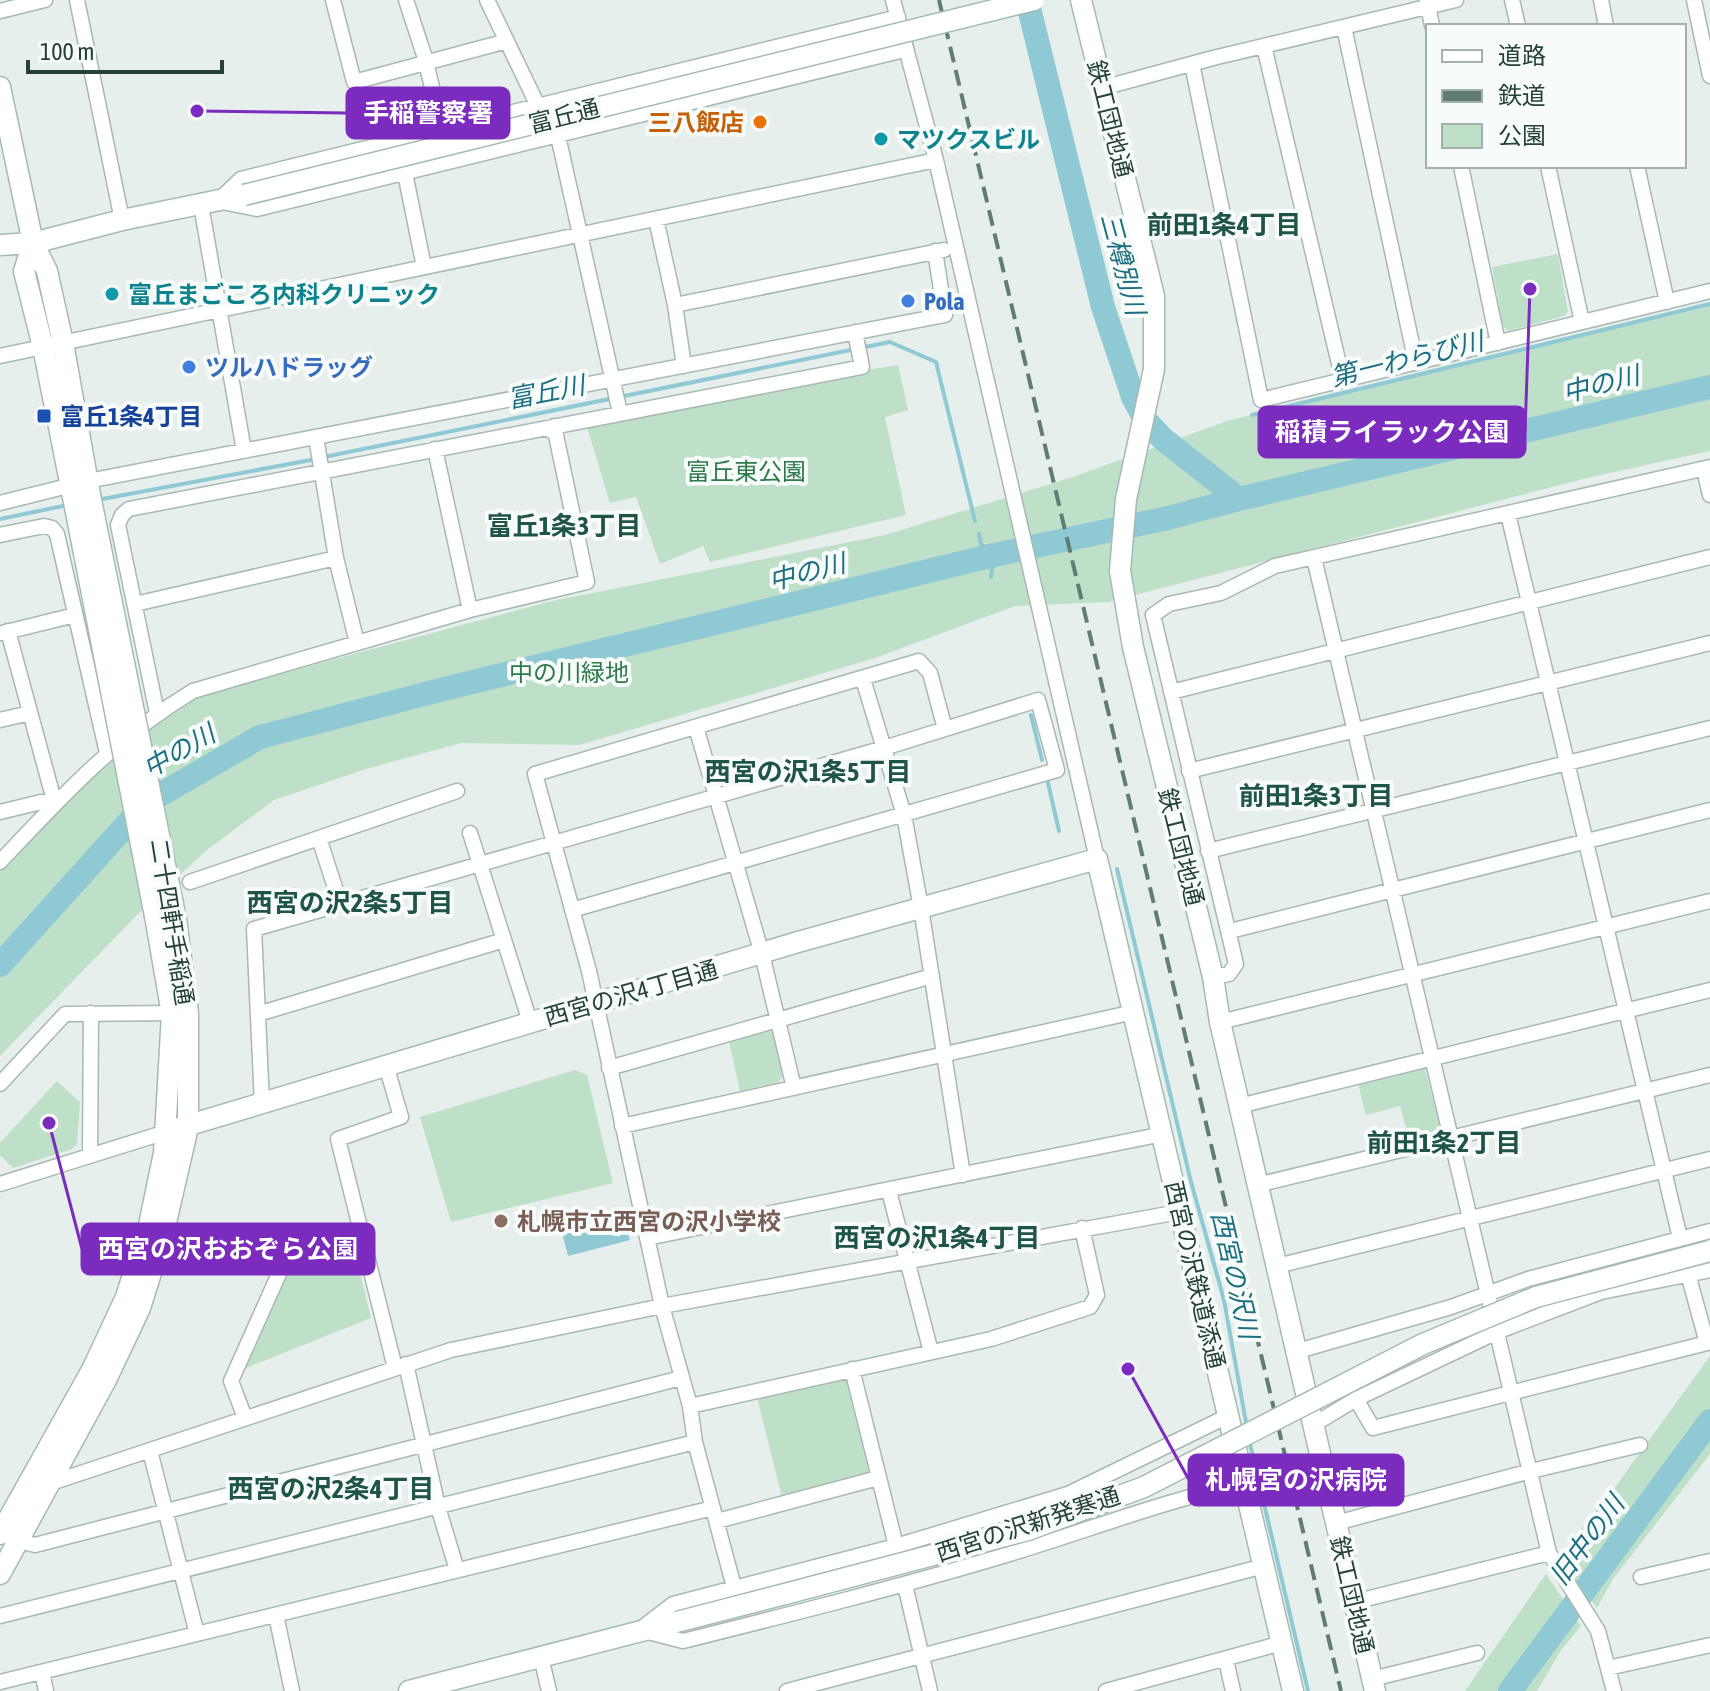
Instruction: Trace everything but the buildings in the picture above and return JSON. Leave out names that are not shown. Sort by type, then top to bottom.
[{"type":"street","points":[[0,11],[45,0]]},
{"type":"street","points":[[77,0],[122,220]]},
{"type":"street","points":[[333,0],[354,82],[507,41]]},
{"type":"street","points":[[406,0],[442,129]]},
{"type":"street","points":[[487,0],[538,106]]},
{"type":"street","points":[[893,0],[936,160],[1097,859]]},
{"type":"street","name":"富丘通","points":[[0,245],[33,243],[122,220],[244,195],[1034,0]]},
{"type":"street","points":[[1102,88],[1427,3],[1456,0]]},
{"type":"street","points":[[1512,0],[1518,24]]},
{"type":"street","points":[[1601,0],[1606,24]]},
{"type":"street","points":[[1694,0],[1710,76]]},
{"type":"street","name":"鉄工団地通","points":[[1087,1],[1102,88],[1154,296],[1154,369],[1126,499],[1120,571],[1133,647],[1213,977],[1220,1022],[1373,1685]]},
{"type":"street","points":[[1427,3],[1432,24]]},
{"type":"street","points":[[209,203],[241,179],[898,17]]},
{"type":"street","points":[[1344,27],[1416,363]]},
{"type":"street","points":[[1264,46],[1343,381]]},
{"type":"street","points":[[209,203],[257,209],[904,50]]},
{"type":"street","points":[[1192,64],[1261,400],[1710,291]]},
{"type":"street","name":"二十四軒手稲通","points":[[0,87],[33,243],[47,271],[53,345],[166,918],[180,1014],[188,1127],[164,1231],[140,1308],[106,1380],[41,1481],[9,1538],[0,1574]]},
{"type":"street","points":[[558,136],[619,410]]},
{"type":"street","points":[[0,356],[936,160]]},
{"type":"street","points":[[1461,168],[1498,343]]},
{"type":"street","points":[[1548,168],[1582,322]]},
{"type":"street","points":[[1637,168],[1667,302]]},
{"type":"street","points":[[405,173],[424,267]]},
{"type":"street","points":[[209,203],[221,310],[244,451]]},
{"type":"street","points":[[656,219],[675,305],[684,366]]},
{"type":"street","points":[[675,305],[956,247]]},
{"type":"street","points":[[0,503],[80,490],[244,451],[317,441],[945,315],[935,251]]},
{"type":"street","points":[[157,713],[118,525],[129,509],[322,468],[552,430],[619,410],[862,367],[855,334]]},
{"type":"street","points":[[0,862],[107,753],[157,713],[193,691],[470,610],[587,582],[552,430]]},
{"type":"street","points":[[317,441],[336,558],[357,643]]},
{"type":"street","points":[[435,449],[470,610]]},
{"type":"street","points":[[1213,977],[1229,974],[1236,964],[1153,615],[1169,604],[1221,593],[1275,566],[1707,468],[1710,495]]},
{"type":"street","points":[[1508,514],[1680,1238]]},
{"type":"street","points":[[0,535],[44,526],[52,528],[57,534],[107,753]]},
{"type":"street","points":[[1171,692],[1529,605],[1710,557]]},
{"type":"street","points":[[135,604],[336,558]]},
{"type":"street","points":[[1314,558],[1549,1553],[1598,1631],[1614,1691]]},
{"type":"street","points":[[55,804],[4,632],[75,615]]},
{"type":"street","points":[[1189,771],[1710,643]]},
{"type":"street","points":[[734,1587],[662,1306],[597,1002],[535,774],[919,661],[930,673],[945,729]]},
{"type":"street","points":[[863,679],[904,815],[963,1175]]},
{"type":"street","points":[[262,1104],[254,929],[884,748],[1038,700],[1057,770],[572,910]]},
{"type":"street","points":[[0,720],[30,713]]},
{"type":"street","points":[[696,727],[718,795],[780,1020],[794,1088]]},
{"type":"street","points":[[1208,851],[1710,728]]},
{"type":"street","points":[[190,882],[457,791]]},
{"type":"street","points":[[0,812],[41,802],[55,804]]},
{"type":"street","points":[[1230,931],[1710,810]]},
{"type":"street","points":[[470,833],[530,1022]]},
{"type":"street","points":[[319,838],[340,903]]},
{"type":"street","name":"西宮の沢4丁目通","points":[[166,1132],[597,1002],[1097,859]]},
{"type":"street","name":"西宮の沢鉄道添通","points":[[1097,859],[1293,1691]]},
{"type":"street","points":[[1220,1022],[1710,901]]},
{"type":"street","points":[[258,1014],[504,940]]},
{"type":"street","points":[[609,1068],[932,976]]},
{"type":"street","points":[[1239,1106],[1710,990]]},
{"type":"street","points":[[622,1126],[1134,1012]]},
{"type":"street","points":[[90,1156],[91,1013]]},
{"type":"street","points":[[0,1084],[65,1014],[180,1014]]},
{"type":"street","name":"二十四軒手稲通","points":[[41,1481],[126,1297],[149,1225],[166,1132],[180,1014]]},
{"type":"street","points":[[386,1065],[401,1117],[338,1139],[360,1229],[424,1445],[457,1570]]},
{"type":"street","points":[[1257,1185],[1710,1075]]},
{"type":"street","points":[[0,1184],[166,1132]]},
{"type":"street","points":[[647,1238],[763,1212],[889,1191],[1163,1134]]},
{"type":"street","points":[[1277,1266],[1710,1159]]},
{"type":"street","points":[[889,1191],[931,1352]]},
{"type":"street","points":[[41,1481],[150,1451],[451,1350],[662,1306],[1179,1212]]},
{"type":"street","points":[[690,1406],[991,1339],[1090,1307],[1097,1295],[1082,1228]]},
{"type":"street","points":[[245,1418],[231,1381],[290,1249],[360,1229]]},
{"type":"street","points":[[1298,1351],[1451,1307],[1528,1279],[1710,1231]]},
{"type":"street","name":"西宮の沢新発寒通","points":[[409,1691],[1042,1524],[1144,1487],[1423,1344],[1536,1297],[1710,1251]]},
{"type":"street","points":[[1313,1425],[1356,1399],[1499,1331],[1601,1292],[1710,1270]]},
{"type":"street","points":[[1356,1399],[1373,1428],[1707,1343],[1688,1274]]},
{"type":"street","points":[[852,1369],[896,1546]]},
{"type":"street","points":[[9,1538],[35,1545],[681,1378]]},
{"type":"street","points":[[640,1630],[673,1604],[896,1546],[1068,1494],[1228,1416]]},
{"type":"street","points":[[0,1616],[695,1442]]},
{"type":"street","points":[[1336,1523],[1640,1445]]},
{"type":"street","points":[[150,1451],[197,1634]]},
{"type":"street","points":[[0,1682],[457,1570],[878,1478]]},
{"type":"street","points":[[640,1630],[683,1641],[905,1585],[1070,1536],[1142,1510],[1245,1483]]},
{"type":"street","points":[[1354,1602],[1549,1553]]},
{"type":"street","points":[[1641,1577],[1710,1561]]},
{"type":"street","points":[[787,1691],[1264,1566]]},
{"type":"street","points":[[905,1585],[930,1691]]},
{"type":"street","points":[[276,1615],[292,1691]]},
{"type":"street","points":[[1106,1691],[1282,1643]]},
{"type":"street","points":[[1608,1668],[1710,1645]]},
{"type":"street","points":[[1373,1685],[1477,1653]]},
{"type":"street","points":[[541,1657],[549,1691]]},
{"type":"street","points":[[1226,1660],[1233,1691]]},
{"type":"street","points":[[42,1672],[46,1691]]},
{"type":"green space","points":[[1558,254],[1568,312],[1564,316],[1508,331],[1503,326],[1492,267]]},
{"type":"green space","name":"中の川緑地","points":[[1710,306],[1710,451],[1587,478],[1108,602],[1015,606],[875,658],[579,745],[461,743],[366,769],[274,800],[207,850],[138,914],[0,1056],[0,869],[98,767],[189,698],[552,601],[885,535],[1073,477],[1227,421]]},
{"type":"green space","name":"富丘東公園","points":[[898,365],[908,410],[885,417],[906,515],[710,562],[703,546],[660,564],[636,497],[610,503],[587,427],[730,392]]},
{"type":"green space","points":[[767,1030],[773,1033],[783,1076],[778,1082],[740,1091],[729,1042]]},
{"type":"green space","points":[[1424,1066],[1441,1130],[1409,1138],[1400,1106],[1366,1115],[1358,1084]]},
{"type":"green space","points":[[575,1070],[587,1075],[613,1183],[451,1222],[420,1117]]},
{"type":"green space","points":[[57,1081],[80,1102],[77,1144],[72,1149],[13,1168],[0,1155],[0,1143]]},
{"type":"green space","points":[[345,1239],[352,1240],[371,1318],[246,1368],[290,1264],[300,1251]]},
{"type":"green space","points":[[1710,1356],[1710,1454],[1613,1579],[1597,1608],[1559,1556],[1613,1490]]},
{"type":"green space","points":[[844,1378],[849,1382],[871,1468],[868,1474],[782,1497],[757,1397]]},
{"type":"green space","points":[[1546,1574],[1581,1626],[1561,1650],[1537,1691],[1465,1691]]},
{"type":"water","points":[[624,1218],[630,1240],[568,1256],[562,1233]]},
{"type":"waterway","name":"三樽別川","points":[[1027,0],[1103,307],[1133,397],[1146,421],[1163,439],[1239,499]]},
{"type":"waterway","name":"第一わらび川","points":[[1252,415],[1710,304]]},
{"type":"waterway","name":"富丘川","points":[[324,457],[890,342],[936,362],[975,521]]},
{"type":"waterway","name":"中の川","points":[[0,965],[146,803],[260,737],[994,555],[1168,518],[1710,387]]},
{"type":"waterway","name":"富丘川","points":[[97,500],[316,459]]},
{"type":"waterway","name":"富丘川","points":[[0,519],[68,505]]},
{"type":"waterway","name":"西宮の沢川","points":[[979,534],[981,544],[994,555],[991,577]]},
{"type":"waterway","name":"西宮の沢川","points":[[1031,715],[1042,760]]},
{"type":"waterway","name":"西宮の沢川","points":[[1048,783],[1059,831]]},
{"type":"waterway","name":"西宮の沢川","points":[[1117,869],[1191,1182],[1224,1300],[1247,1428]]},
{"type":"waterway","name":"旧中の川","points":[[1510,1691],[1710,1421]]},
{"type":"waterway","name":"西宮の沢川","points":[[1249,1440],[1308,1691]]},
{"type":"railway","points":[[939,0],[1341,1691]]},
{"type":"place","name":"手稲警察署","points":[[197,111]]},
{"type":"place","name":"三八飯店","points":[[760,122]]},
{"type":"place","name":"マツクスビル","points":[[881,139]]},
{"type":"place","name":"稲積ライラック公園","points":[[1530,289]]},
{"type":"place","name":"富丘まごころ内科クリニック","points":[[112,294]]},
{"type":"place","name":"Pola","points":[[908,301]]},
{"type":"place","name":"ツルハドラッグ","points":[[189,367]]},
{"type":"place","name":"富丘1条4丁目","points":[[44,416]]},
{"type":"place","name":"西宮の沢おおぞら公園","points":[[49,1123]]},
{"type":"place","name":"札幌市立西宮の沢小学校","points":[[501,1221]]},
{"type":"place","name":"札幌宮の沢病院","points":[[1128,1369]]},
{"type":"district","name":"前田1条4丁目","points":[[1224,225]]},
{"type":"district","name":"富丘1条3丁目","points":[[564,526]]},
{"type":"district","name":"西宮の沢1条5丁目","points":[[808,772]]},
{"type":"district","name":"前田1条3丁目","points":[[1316,796]]},
{"type":"district","name":"西宮の沢2条5丁目","points":[[350,903]]},
{"type":"district","name":"前田1条2丁目","points":[[1444,1143]]},
{"type":"district","name":"西宮の沢1条4丁目","points":[[937,1238]]},
{"type":"district","name":"西宮の沢2条4丁目","points":[[331,1489]]}]
